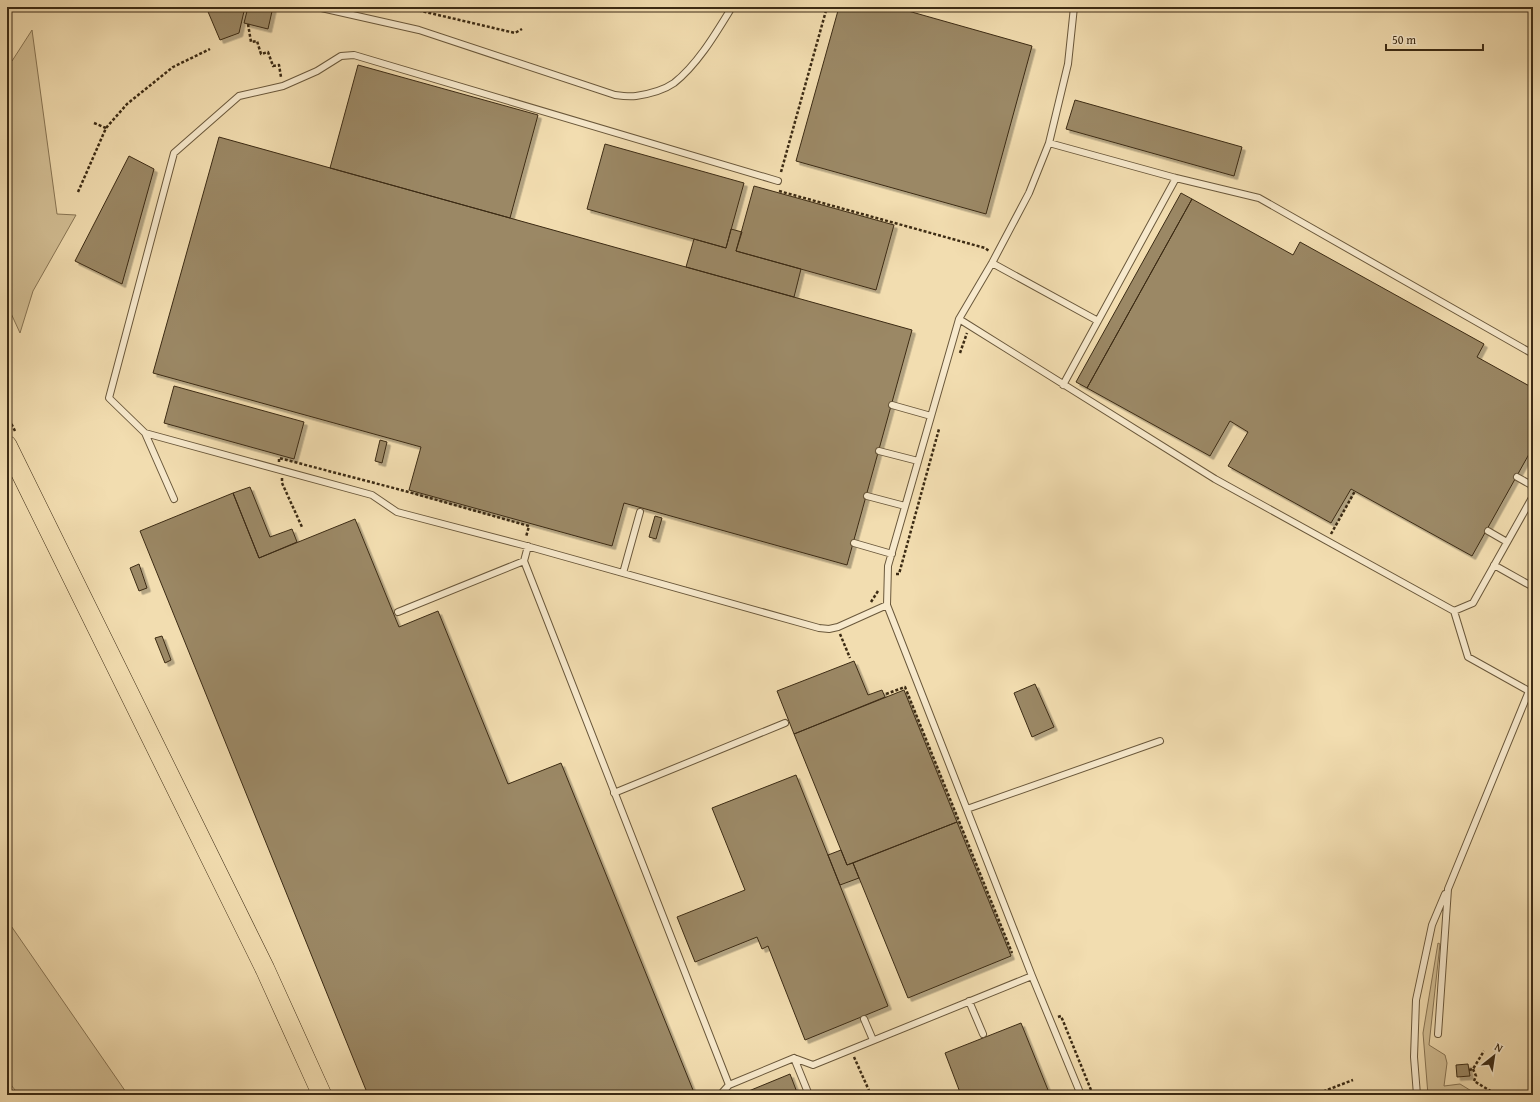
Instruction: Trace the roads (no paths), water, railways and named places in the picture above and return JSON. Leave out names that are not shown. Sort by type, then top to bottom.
[{"type":"main road","points":[[7,445],[264,969],[322,1095]]},
{"type":"lane","points":[[317,7],[419,30],[615,95],[635,96],[657,91],[673,84],[688,70],[707,45],[732,7]]},
{"type":"lane","points":[[1074,7],[1068,64],[1049,143],[1029,193],[996,256],[959,319],[888,566],[887,605],[1032,976],[1081,1095]]},
{"type":"lane","points":[[174,499],[145,433],[109,398],[174,153],[239,96],[283,86],[317,71],[341,56],[354,55],[778,181]]},
{"type":"lane","points":[[1049,143],[1176,178],[1260,198],[1533,354]]},
{"type":"lane","points":[[1063,385],[1176,178]]},
{"type":"lane","points":[[992,263],[1098,321]]},
{"type":"lane","points":[[959,319],[1215,479],[1454,611],[1468,657],[1531,692],[1432,926],[1416,1000],[1414,1057],[1418,1095]]},
{"type":"lane","points":[[892,405],[931,416]]},
{"type":"lane","points":[[145,433],[372,495],[397,512],[528,546],[819,628],[829,629],[838,627],[887,605]]},
{"type":"lane","points":[[879,451],[918,462]]},
{"type":"lane","points":[[1517,477],[1533,486]]},
{"type":"lane","points":[[867,496],[905,506]]},
{"type":"lane","points":[[1454,611],[1473,603],[1533,496]]},
{"type":"lane","points":[[623,573],[640,512]]},
{"type":"lane","points":[[1488,531],[1507,542]]},
{"type":"lane","points":[[854,543],[892,554]]},
{"type":"lane","points":[[528,546],[524,561],[729,1085]]},
{"type":"lane","points":[[398,612],[524,561]]},
{"type":"lane","points":[[1494,565],[1533,587]]},
{"type":"lane","points":[[614,793],[785,723]]},
{"type":"lane","points":[[967,809],[1160,741]]},
{"type":"lane","points":[[1438,1034],[1448,889]]},
{"type":"lane","points":[[720,1095],[729,1085],[794,1058],[813,1065],[1032,976]]},
{"type":"lane","points":[[969,1001],[982,1034]]},
{"type":"lane","points":[[864,1019],[873,1040]]},
{"type":"lane","points":[[794,1058],[809,1095]]}]
